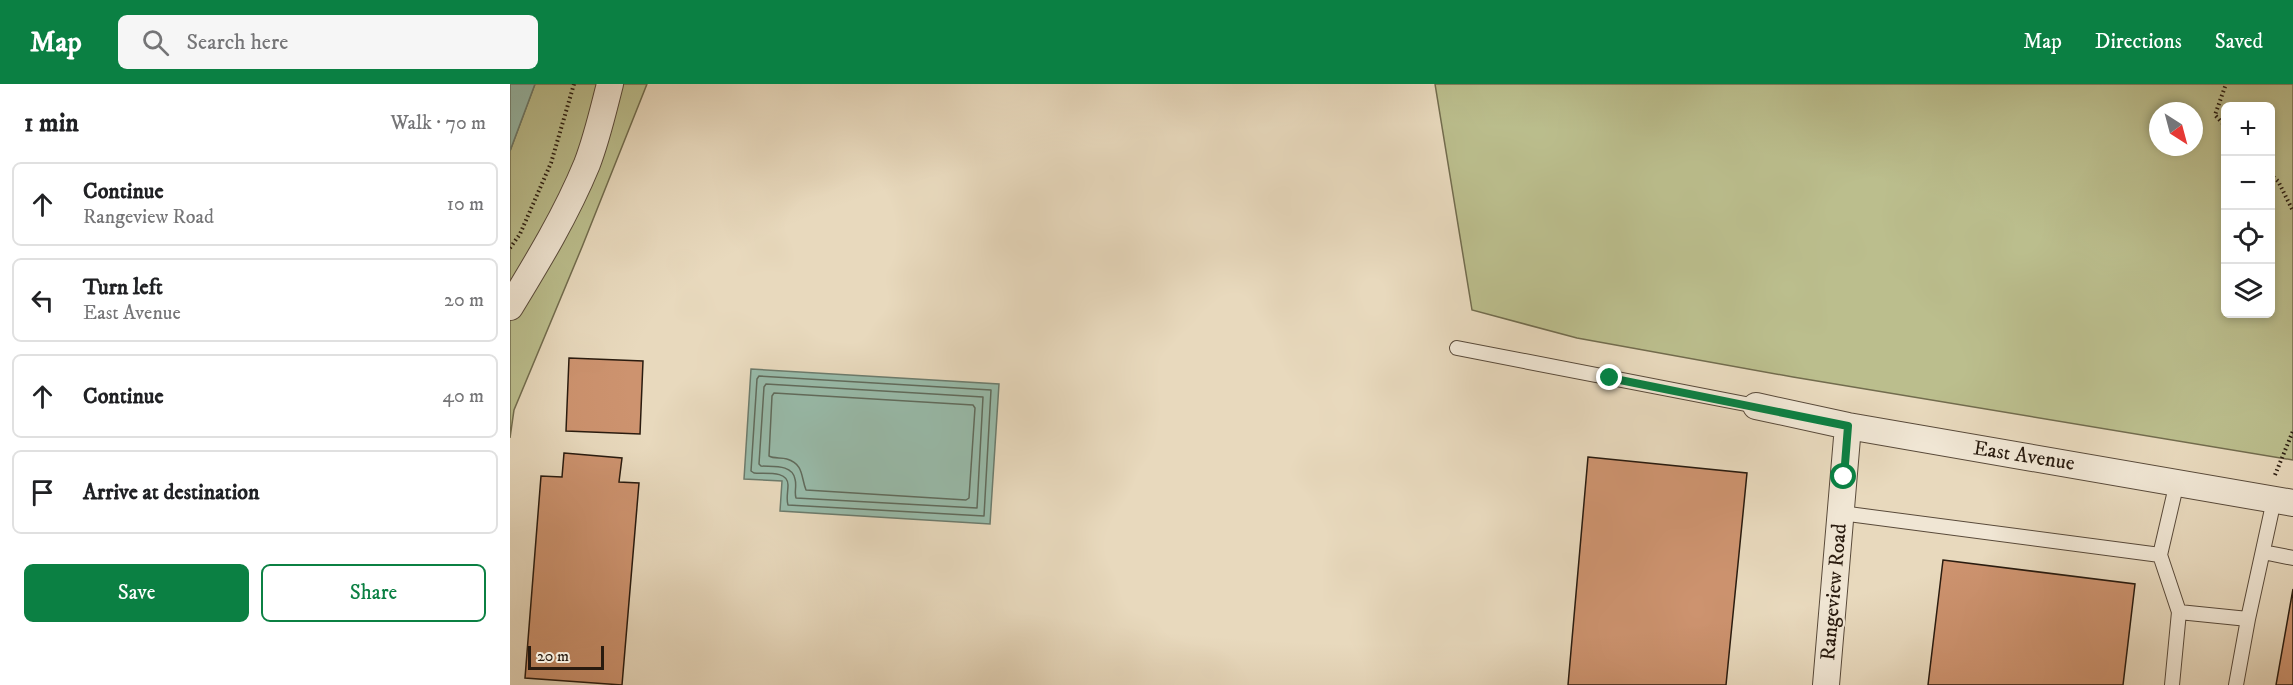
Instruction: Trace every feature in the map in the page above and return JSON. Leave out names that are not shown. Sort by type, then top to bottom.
[{"type":"street","points":[[510,308],[550,241],[587,164],[610,84]]},
{"type":"street","name":"East Avenue","points":[[1756,406],[1848,426],[2284,502]]},
{"type":"street","name":"Rangeview Road","points":[[1826,685],[1848,426]]},
{"type":"lane","points":[[1457,348],[1756,406]]},
{"type":"lane","points":[[2172,685],[2179,612],[2160,555],[2177,482]]},
{"type":"lane","points":[[2236,685],[2263,552],[2284,502]]},
{"type":"lane","points":[[1840,513],[2160,555]]},
{"type":"lane","points":[[2263,552],[2293,558]]},
{"type":"lane","points":[[2179,612],[2248,619]]},
{"type":"path","points":[[510,248],[520,234],[551,163],[574,84]]},
{"type":"path","points":[[2221,122],[2215,115],[2226,84]]},
{"type":"path","points":[[2275,179],[2293,211]]},
{"type":"path","points":[[2276,470],[2293,431]]},
{"type":"shaded area","points":[[535,84],[647,84],[514,410],[510,438],[510,151]]},
{"type":"shaded area","points":[[1435,84],[2293,84],[2293,460],[1793,377],[1577,338],[1472,310]]},
{"type":"water","points":[[510,84],[535,84],[510,151]]},
{"type":"water","points":[[751,369],[999,384],[990,524],[780,511],[782,481],[744,479]]},
{"type":"building","points":[[569,358],[643,361],[640,434],[566,431]]},
{"type":"building","points":[[564,453],[622,458],[619,482],[639,483],[622,685],[525,678],[541,476],[562,477]]},
{"type":"building","points":[[1588,457],[1747,473],[1726,685],[1568,685]]},
{"type":"building","points":[[1943,560],[2135,584],[2123,685],[1928,685]]},
{"type":"building","points":[[2293,589],[2293,685],[2276,685]]},
{"type":"route","points":[[1610,378],[1848,426],[1844,477]]}]
